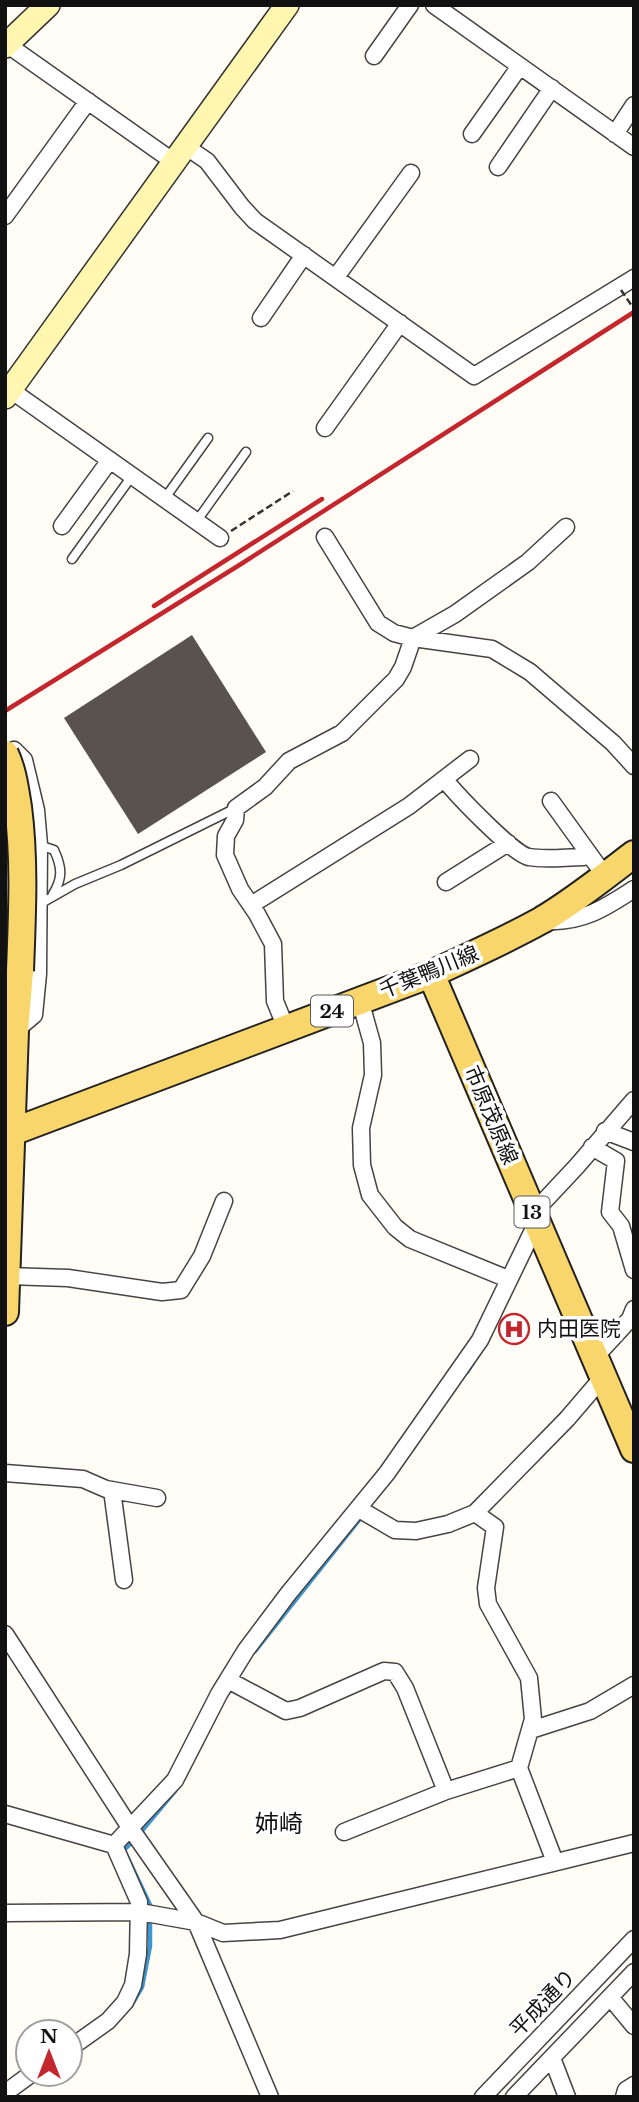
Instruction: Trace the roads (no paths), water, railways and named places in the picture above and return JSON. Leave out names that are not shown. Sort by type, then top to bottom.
[{"type":"main road","points":[[5,754],[13,780],[22,838],[23,867],[20,971],[11,1023],[14,1071],[9,1134],[5,1312]]},
{"type":"main road","name":"千葉鴨川線","points":[[9,1134],[431,974],[543,919],[598,866],[634,854]]},
{"type":"main road","name":"市原茂原線","points":[[431,974],[634,1449]]},
{"type":"street","points":[[48,5],[6,44],[88,101],[179,154],[207,161],[255,221],[474,376],[634,278]]},
{"type":"street","points":[[220,538],[7,391],[287,5]]},
{"type":"street","points":[[374,56],[410,5]]},
{"type":"street","points":[[434,5],[634,147]]},
{"type":"street","points":[[472,134],[520,66]]},
{"type":"street","points":[[498,167],[552,88]]},
{"type":"street","points":[[5,216],[88,101]]},
{"type":"street","points":[[615,134],[634,105]]},
{"type":"street","points":[[335,277],[411,173]]},
{"type":"street","points":[[261,318],[304,255]]},
{"type":"street","points":[[325,428],[400,323]]},
{"type":"street","points":[[62,526],[110,460]]},
{"type":"street","points":[[286,1028],[275,1001],[273,944],[240,889],[225,855],[226,836],[235,820],[236,808],[265,787],[289,761],[342,733],[396,679],[413,638],[455,614],[528,562],[566,527]]},
{"type":"street","points":[[325,537],[378,623],[394,633],[413,638],[492,649],[530,672],[613,743],[634,766]]},
{"type":"street","points":[[5,754],[15,750],[24,760],[36,810],[45,901],[34,1015],[11,1023]]},
{"type":"street","points":[[251,905],[409,806],[470,759]]},
{"type":"street","points":[[445,780],[521,855],[530,858],[584,857],[598,866]]},
{"type":"street","points":[[551,801],[598,866]]},
{"type":"street","points":[[446,882],[508,843]]},
{"type":"street","points":[[543,919],[570,919],[598,912],[634,890]]},
{"type":"street","points":[[360,1000],[372,1043],[373,1075],[361,1129],[362,1164],[370,1195],[395,1227],[410,1239],[508,1279]]},
{"type":"street","points":[[114,1844],[175,1780],[246,1650],[288,1594],[359,1509],[480,1340],[535,1217],[605,1131],[634,1100]]},
{"type":"street","points":[[605,1131],[634,1142]]},
{"type":"street","points":[[592,1147],[616,1161],[610,1212],[621,1226],[634,1270]]},
{"type":"street","points":[[7,1276],[68,1278],[162,1292],[181,1290],[202,1256],[224,1201]]},
{"type":"street","points":[[359,1509],[394,1531],[416,1531],[448,1524],[475,1513],[567,1419],[634,1309]]},
{"type":"street","points":[[5,1473],[83,1479],[112,1490],[157,1498]]},
{"type":"street","points":[[112,1490],[124,1580]]},
{"type":"street","points":[[475,1513],[495,1527],[486,1588],[488,1604],[529,1678],[533,1718],[519,1768],[555,1862]]},
{"type":"street","points":[[5,1634],[131,1829],[196,1922],[270,2097]]},
{"type":"street","points":[[228,1680],[286,1712],[384,1671],[395,1672],[405,1688],[446,1791]]},
{"type":"street","points":[[531,1730],[590,1711],[634,1685]]},
{"type":"street","points":[[344,1832],[446,1791],[519,1768]]},
{"type":"street","points":[[5,1814],[114,1844]]},
{"type":"street","points":[[5,1913],[140,1912],[196,1922],[223,1933],[281,1930],[634,1843]]},
{"type":"street","points":[[84,2038],[108,2021],[125,2002],[134,1985],[139,1902],[114,1844]]},
{"type":"street","name":"平成通り","points":[[483,2097],[634,1939]]},
{"type":"street","points":[[514,2097],[634,1972]]},
{"type":"street","points":[[610,1997],[634,2026]]},
{"type":"street","points":[[552,2058],[567,2097]]},
{"type":"street","points":[[624,2097],[626,2090],[634,2085]]},
{"type":"lane","points":[[164,499],[208,438]]},
{"type":"lane","points":[[196,522],[246,452]]},
{"type":"lane","points":[[72,559],[132,475]]},
{"type":"lane","points":[[45,901],[75,884],[121,865],[236,808]]},
{"type":"waterway","points":[[467,1372],[481,1350]]},
{"type":"waterway","points":[[255,1651],[363,1515]]},
{"type":"waterway","points":[[140,1833],[175,1791]]},
{"type":"waterway","points":[[131,2006],[142,1987],[150,1946],[150,1905],[124,1850],[134,1840]]},
{"type":"railway","points":[[5,711],[241,564],[634,312]]},
{"type":"railway","points":[[154,606],[322,499]]},
{"type":"place","name":"内田医院","points":[[514,1329]]},
{"type":"district","name":"姉崎","points":[[279,1823]]}]
